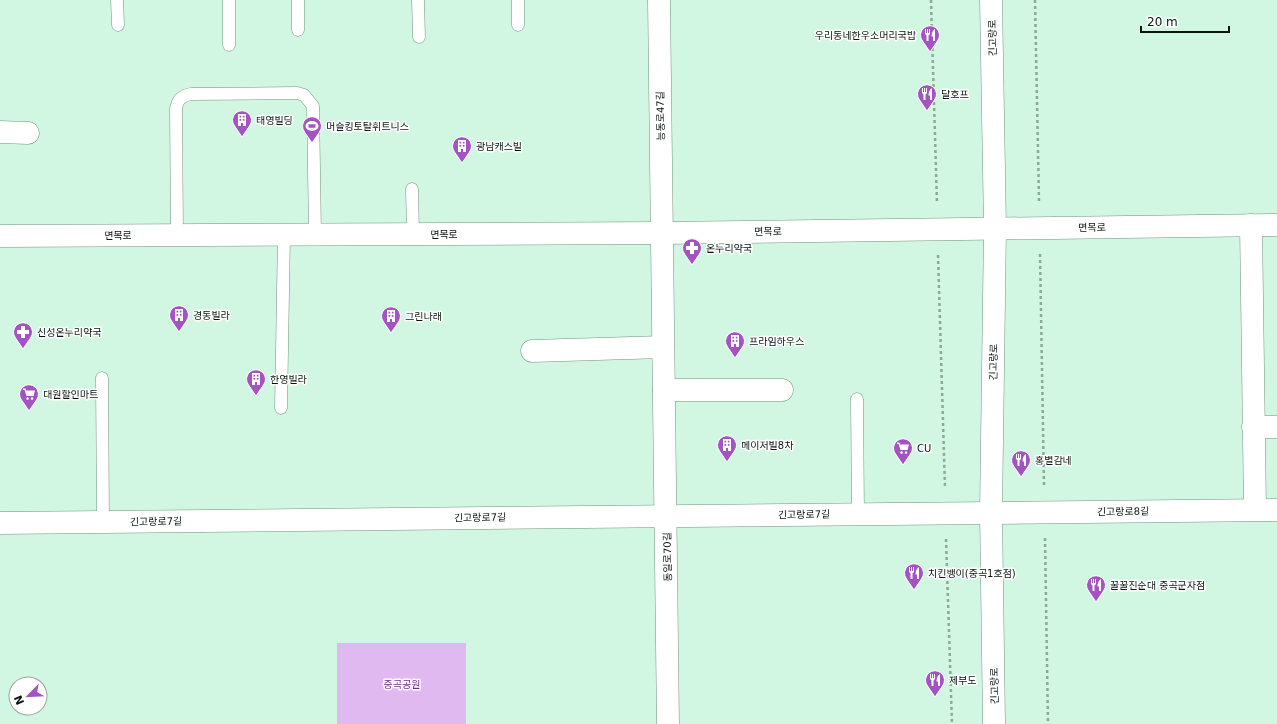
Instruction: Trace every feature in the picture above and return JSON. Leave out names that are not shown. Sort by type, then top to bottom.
[{"type":"street","name":"능동로47길","points":[[659,0],[662,233]]},
{"type":"street","name":"긴고랑로","points":[[991,0],[995,228],[991,512],[994,724]]},
{"type":"street","points":[[0,132],[28,133]]},
{"type":"street","points":[[1251,225],[1255,509]]},
{"type":"street","name":"면목로","points":[[0,236],[662,233],[1277,225]]},
{"type":"street","name":"동일로70길","points":[[662,233],[668,724]]},
{"type":"street","points":[[532,351],[663,347]]},
{"type":"street","points":[[664,390],[782,390]]},
{"type":"street","points":[[1253,427],[1277,427]]},
{"type":"street","name":"긴고랑로8길","points":[[991,512],[1277,510]]},
{"type":"street","name":"긴고랑로7길","points":[[0,523],[991,512]]},
{"type":"lane","points":[[117,0],[118,24]]},
{"type":"lane","points":[[229,0],[230,45]]},
{"type":"lane","points":[[298,0],[298,30]]},
{"type":"lane","points":[[418,0],[419,37]]},
{"type":"lane","points":[[518,0],[518,25]]},
{"type":"lane","points":[[177,235],[176,108],[178,100],[184,95],[191,94],[297,93],[304,94],[313,106],[315,234]]},
{"type":"lane","points":[[412,189],[413,234]]},
{"type":"lane","points":[[281,408],[284,234]]},
{"type":"lane","points":[[102,378],[102,522]]},
{"type":"lane","points":[[857,399],[858,514]]},
{"type":"path","points":[[931,0],[952,724]]},
{"type":"path","points":[[1035,0],[1048,724]]},
{"type":"green space","name":"중곡공원","points":[[337,643],[466,643],[466,724],[337,724]]},
{"type":"place","name":"우리동네한우소머리국밥","points":[[930,52]]},
{"type":"place","name":"달호프","points":[[927,111]]},
{"type":"place","name":"태영빌딩","points":[[242,137]]},
{"type":"place","name":"머슬킹토탈휘트니스","points":[[312,143]]},
{"type":"place","name":"광남캐스빌","points":[[462,163]]},
{"type":"place","name":"온누리약국","points":[[692,265]]},
{"type":"place","name":"경동빌라","points":[[179,332]]},
{"type":"place","name":"그린나래","points":[[391,333]]},
{"type":"place","name":"신성온누리약국","points":[[23,349]]},
{"type":"place","name":"프라임하우스","points":[[735,358]]},
{"type":"place","name":"한영빌라","points":[[256,396]]},
{"type":"place","name":"대원할인마트","points":[[29,411]]},
{"type":"place","name":"메이저빌8차","points":[[727,462]]},
{"type":"place","name":"CU","points":[[903,465]]},
{"type":"place","name":"홍별감네","points":[[1021,477]]},
{"type":"place","name":"치킨뱅이(중곡1호점)","points":[[914,590]]},
{"type":"place","name":"꿀꿀진순대 중곡군자점","points":[[1096,602]]},
{"type":"place","name":"제부도","points":[[935,697]]}]
